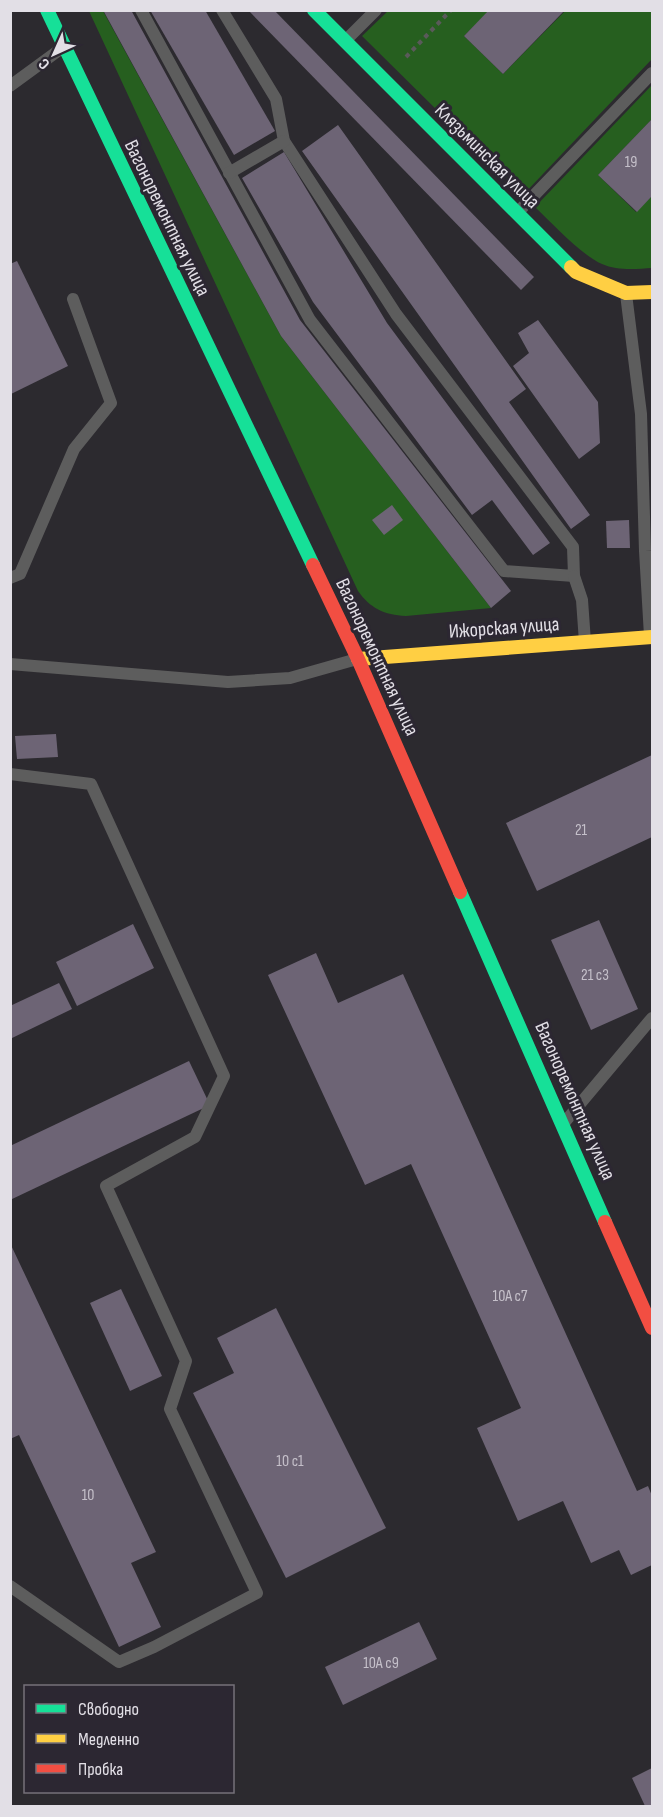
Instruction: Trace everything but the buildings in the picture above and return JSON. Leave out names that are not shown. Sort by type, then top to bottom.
[{"type":"street","name":"Вагоноремонтная улица","points":[[47,10],[63,48],[358,659],[652,1328]]},
{"type":"street","name":"Клязьминская улица","points":[[314,10],[576,272],[626,293],[652,292]]},
{"type":"street","name":"Ижорская улица","points":[[358,659],[652,637]]},
{"type":"lane","points":[[141,10],[310,320],[504,571],[574,576]]},
{"type":"lane","points":[[222,10],[276,99],[284,141],[396,314],[573,547],[574,576],[582,600],[585,642]]},
{"type":"lane","points":[[345,41],[376,10]]},
{"type":"lane","points":[[10,86],[63,48]]},
{"type":"lane","points":[[517,213],[652,72]]},
{"type":"lane","points":[[229,173],[284,141]]},
{"type":"lane","points":[[626,293],[641,414],[652,637]]},
{"type":"lane","points":[[10,578],[20,574],[74,449],[111,403],[73,299]]},
{"type":"lane","points":[[10,664],[228,682],[290,678],[358,659]]},
{"type":"lane","points":[[10,774],[91,784],[224,1076],[195,1137],[106,1186],[186,1361],[170,1409],[257,1593],[154,1647],[119,1662],[10,1586]]},
{"type":"lane","points":[[564,1124],[652,1018]]},
{"type":"path","points":[[406,57],[451,10]]},
{"type":"green space","points":[[89,11],[103,11],[281,336],[491,608],[398,615],[384,612],[373,606],[358,591]]},
{"type":"green space","points":[[388,11],[489,11],[464,36],[503,74],[565,11],[652,11],[652,59],[523,195],[362,36]]},
{"type":"green space","points":[[652,85],[652,119],[598,175],[636,212],[652,196],[652,268],[614,268],[585,254],[535,207]]},
{"type":"traffic: fast","points":[[47,10],[313,565]]},
{"type":"traffic: fast","points":[[314,10],[571,267]]},
{"type":"traffic: fast","points":[[460,892],[605,1222]]},
{"type":"traffic: slow","points":[[571,267],[576,272],[626,293],[652,292]]},
{"type":"traffic: slow","points":[[358,659],[652,637]]},
{"type":"traffic: jam","points":[[313,565],[358,659],[460,892]]},
{"type":"traffic: jam","points":[[605,1222],[652,1328]]}]
